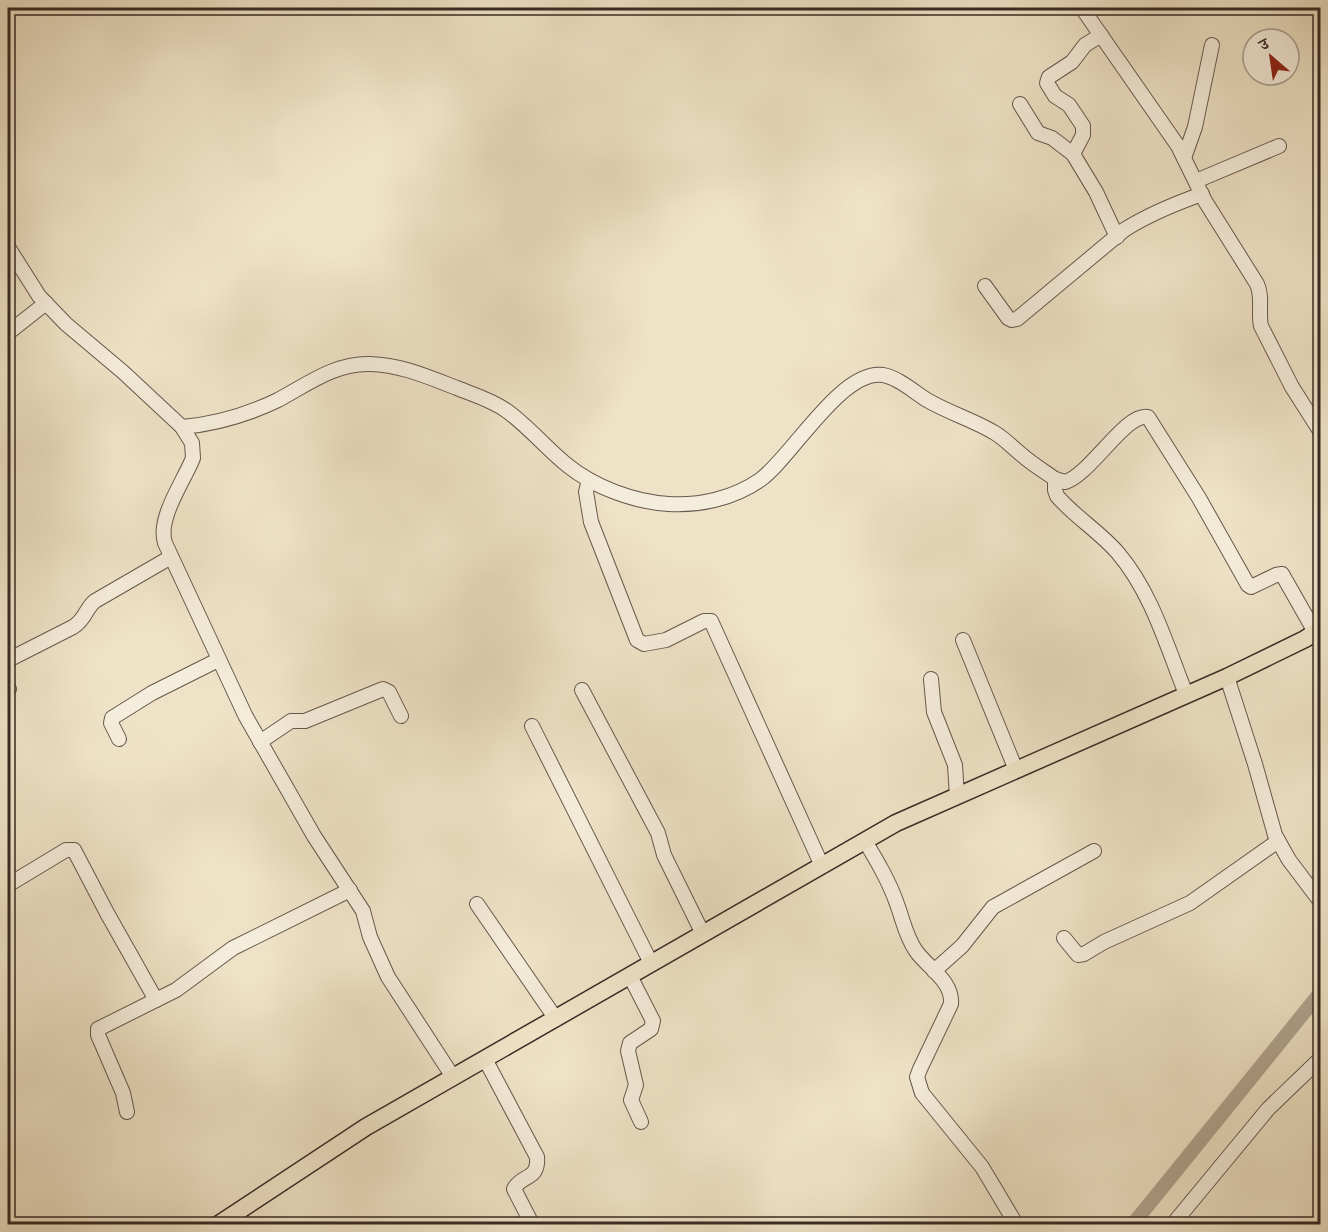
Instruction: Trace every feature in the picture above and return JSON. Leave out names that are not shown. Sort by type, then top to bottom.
[{"type":"main road","points":[[219,1224],[366,1127],[896,823],[1227,677],[1318,630]]},
{"type":"street","points":[[1082,8],[1184,158],[1202,194],[1257,284],[1260,290],[1261,326],[1293,387],[1320,431]]},
{"type":"street","points":[[1073,154],[1083,135],[1083,126],[1070,105],[1052,93],[1047,81],[1072,62],[1085,45],[1101,35]]},
{"type":"street","points":[[1184,158],[1196,127],[1212,45]]},
{"type":"street","points":[[1020,104],[1038,133],[1052,138],[1073,154],[1096,192],[1117,237]]},
{"type":"street","points":[[1196,180],[1279,146]]},
{"type":"street","points":[[985,286],[1008,318],[1017,319],[1143,218],[1165,207],[1202,194]]},
{"type":"street","points":[[8,247],[46,303],[85,342],[123,372],[188,436],[193,458],[164,521],[163,537],[171,557],[218,660],[260,742],[314,836],[363,911],[370,937],[388,977],[453,1077]]},
{"type":"street","points":[[8,333],[46,303]]},
{"type":"street","points":[[188,436],[277,400],[337,368],[353,364],[391,366],[420,373],[490,401],[519,420],[568,466],[589,480],[639,499],[667,504],[693,504],[714,500],[760,480],[776,466],[842,392],[857,382],[872,376],[883,375],[900,382],[941,408],[998,434],[1055,484],[1061,500],[1118,552],[1134,573],[1157,621],[1186,694]]},
{"type":"street","points":[[1055,484],[1077,477],[1124,428],[1142,416],[1148,417],[1199,498],[1248,585],[1251,587],[1276,574],[1282,574],[1318,630]]},
{"type":"street","points":[[589,480],[586,492],[591,522],[637,640],[644,644],[658,643],[704,621],[711,621],[822,866]]},
{"type":"street","points":[[8,660],[74,627],[83,620],[90,604],[171,557]]},
{"type":"street","points":[[963,640],[1016,770]]},
{"type":"street","points":[[119,739],[111,723],[112,718],[152,693],[218,660]]},
{"type":"street","points":[[1227,677],[1278,841],[1289,860],[1320,901]]},
{"type":"street","points":[[931,679],[934,712],[955,765],[957,796]]},
{"type":"street","points":[[260,742],[291,721],[305,721],[379,689],[389,692],[401,716]]},
{"type":"street","points":[[582,690],[658,833],[664,855],[703,934]]},
{"type":"street","points":[[532,726],[651,963]]},
{"type":"street","points":[[866,841],[890,885],[910,942],[949,989],[952,996],[951,1004],[920,1069],[917,1077],[918,1085],[933,1108],[982,1167],[1016,1224]]},
{"type":"street","points":[[1064,938],[1078,954],[1084,954],[1104,942],[1190,903],[1278,841]]},
{"type":"street","points":[[8,885],[66,850],[74,850],[156,1000]]},
{"type":"street","points":[[934,971],[962,946],[993,907],[1094,851]]},
{"type":"street","points":[[127,1112],[123,1093],[97,1032],[101,1027],[176,990],[233,948],[350,890]]},
{"type":"street","points":[[477,904],[556,1018]]},
{"type":"street","points":[[630,976],[653,1021],[651,1029],[630,1043],[629,1047],[636,1078],[631,1100],[641,1122]]},
{"type":"street","points":[[485,1059],[537,1157],[537,1169],[516,1184],[514,1189],[532,1224]]},
{"type":"street","points":[[1173,1224],[1268,1109],[1320,1059]]},
{"type":"waterway","points":[[1133,1224],[1320,993]]}]
